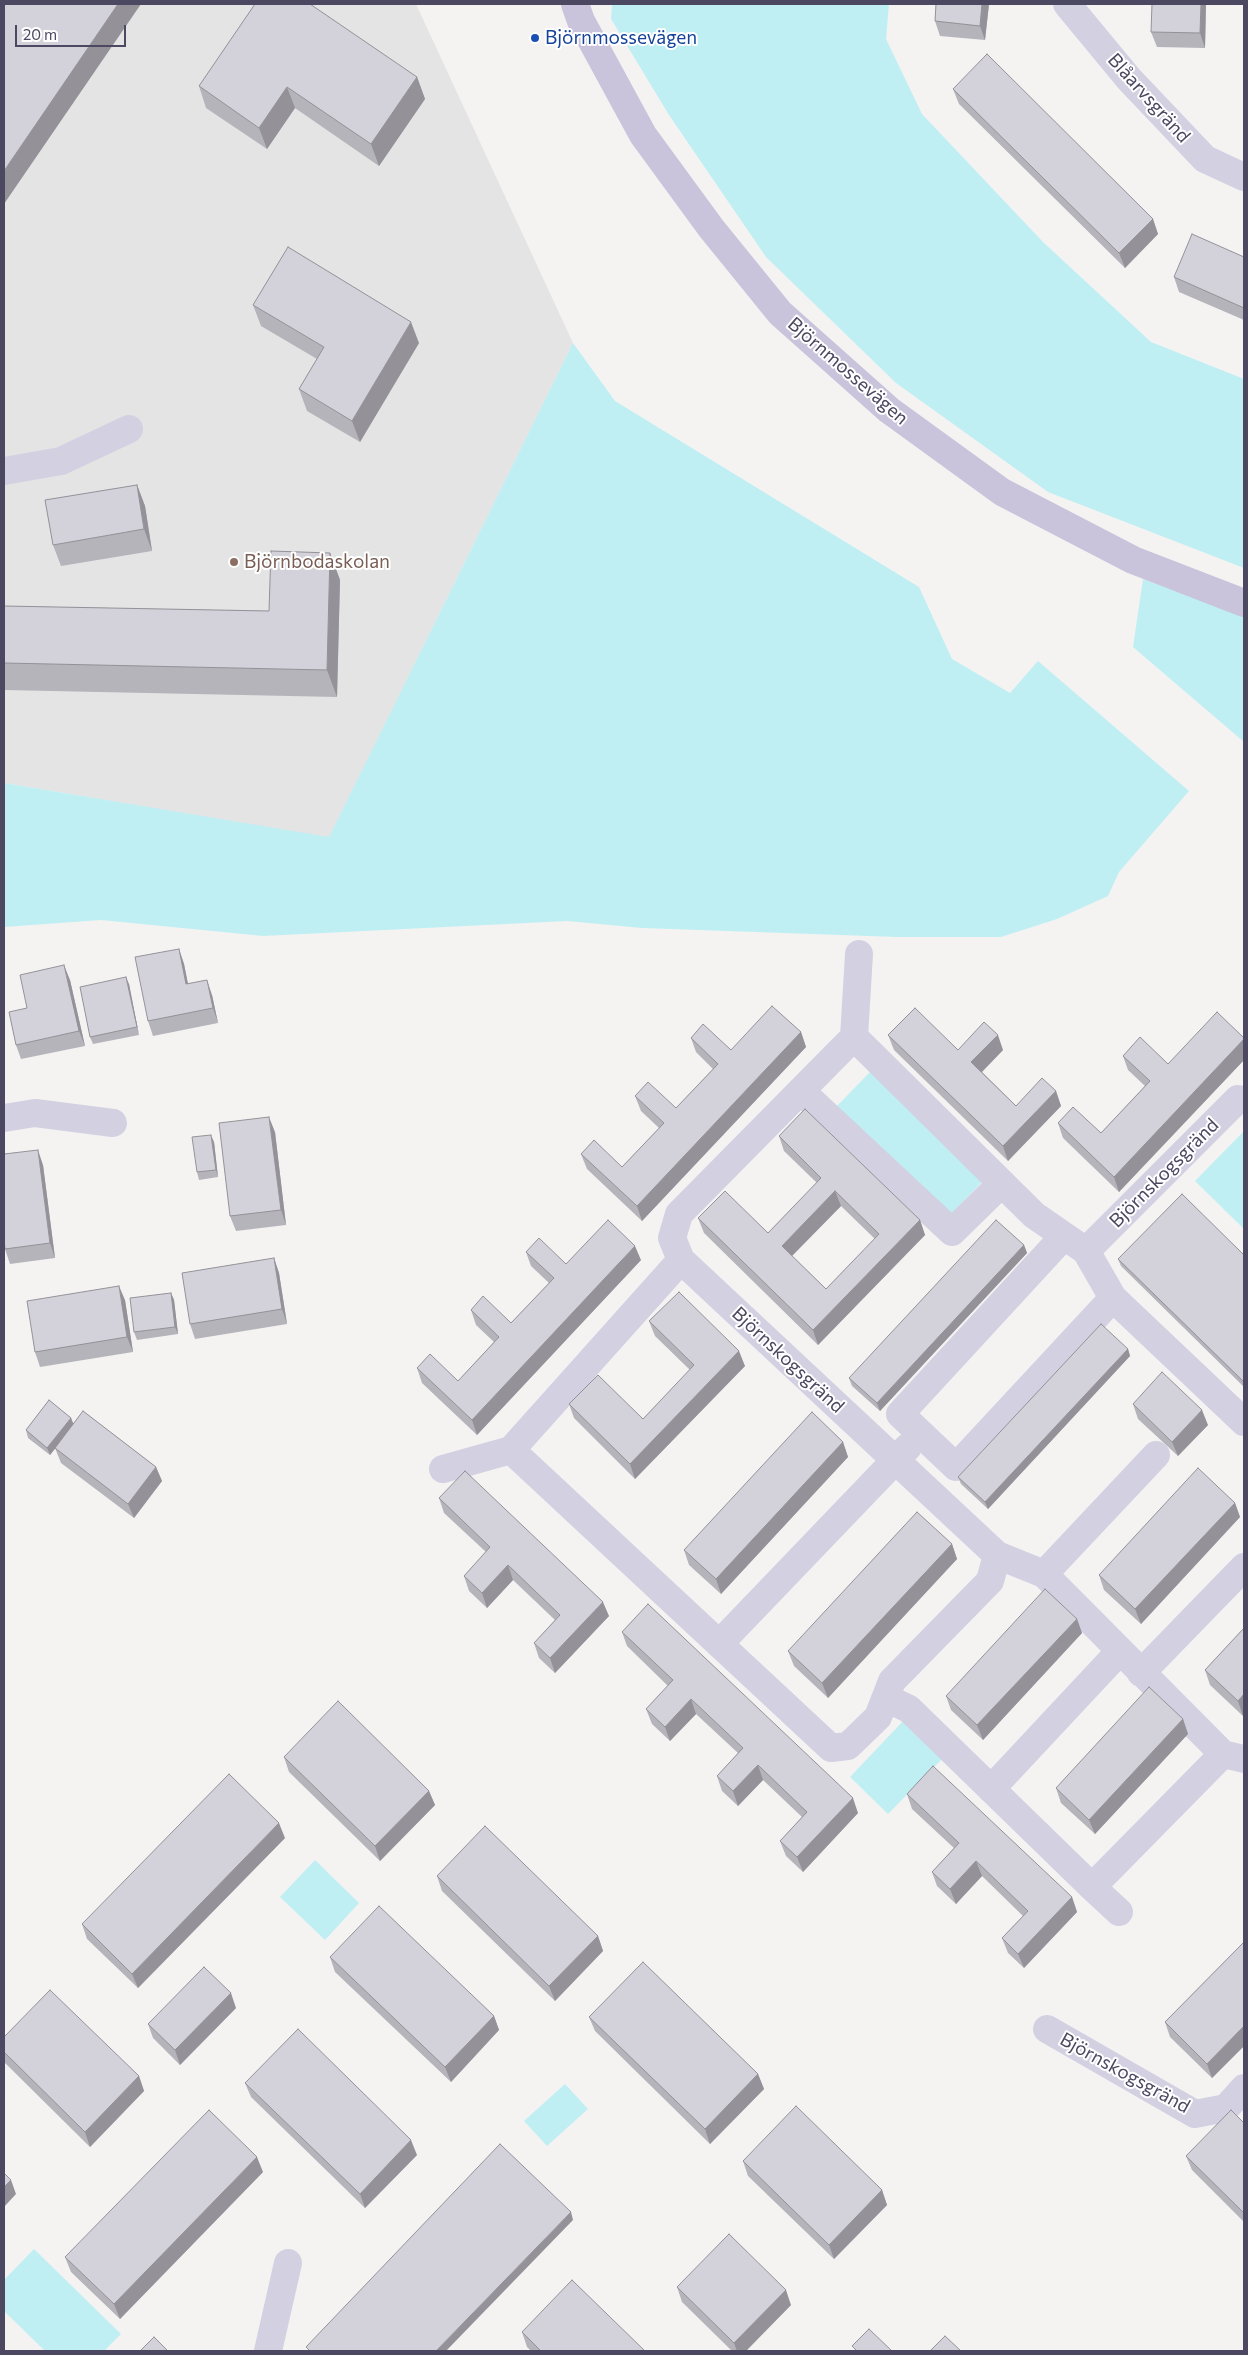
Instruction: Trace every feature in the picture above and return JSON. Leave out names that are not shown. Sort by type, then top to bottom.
[{"type":"street","name":"Björnmossevägen","points":[[574,4],[581,21],[643,135],[711,228],[780,313],[889,410],[1002,492],[1133,560],[1244,603]]},
{"type":"street","name":"Blåarvsgränd","points":[[1068,4],[1129,79],[1205,159],[1244,177]]},
{"type":"street","points":[[4,471],[62,461],[128,430]]},
{"type":"street","points":[[859,954],[854,1037],[1034,1215],[1086,1251],[1113,1298],[1244,1422]]},
{"type":"street","name":"Björnskogsgränd","points":[[854,1037],[679,1214],[672,1238],[681,1260],[997,1555],[1044,1574],[1141,1673],[1234,1756],[1092,1888]]},
{"type":"street","points":[[801,1091],[952,1232],[1002,1183]]},
{"type":"street","name":"Björnskogsgränd","points":[[1086,1251],[1238,1099],[1244,1100]]},
{"type":"street","points":[[4,1118],[35,1113],[113,1123]]},
{"type":"street","points":[[1064,1236],[900,1414],[956,1467],[1113,1298]]},
{"type":"street","points":[[443,1468],[511,1450],[681,1260]]},
{"type":"street","points":[[719,1644],[921,1434]]},
{"type":"street","points":[[511,1450],[831,1748],[848,1746],[878,1717],[892,1681],[990,1581],[997,1555]]},
{"type":"street","points":[[1044,1574],[1156,1455]]},
{"type":"street","points":[[1141,1673],[1244,1567]]},
{"type":"street","points":[[991,1789],[1120,1651]]},
{"type":"street","points":[[886,1698],[909,1709],[1092,1888],[1119,1912]]},
{"type":"street","name":"Björnskogsgränd","points":[[1047,2030],[1196,2114],[1226,2108],[1240,2101]]},
{"type":"street","points":[[268,2351],[288,2263]]},
{"type":"shaded area","name":"Björnbodaskolan","points":[[4,4],[416,4],[573,343],[329,838],[4,783]]},
{"type":"shaded area","points":[[612,4],[889,4],[886,39],[922,114],[1043,242],[1151,342],[1244,379],[1244,568],[1048,492],[896,383],[766,257],[669,115],[611,19]]},
{"type":"shaded area","points":[[573,343],[615,401],[919,587],[952,659],[1010,693],[1038,661],[1189,791],[1119,872],[1108,896],[1057,919],[1001,937],[897,937],[642,928],[567,921],[263,936],[101,920],[4,927],[4,783],[329,837]]},
{"type":"shaded area","points":[[1143,579],[1244,616],[1244,742],[1133,647]]},
{"type":"shaded area","points":[[871,1071],[983,1181],[949,1216],[837,1106]]},
{"type":"shaded area","points":[[1244,1131],[1244,1229],[1195,1181]]},
{"type":"shaded area","points":[[906,1718],[945,1756],[888,1814],[850,1777]]},
{"type":"shaded area","points":[[315,1860],[359,1903],[325,1940],[280,1897]]},
{"type":"shaded area","points":[[565,2084],[588,2109],[547,2146],[524,2121]]},
{"type":"shaded area","points":[[34,2249],[121,2334],[104,2351],[45,2351],[4,2311],[4,2280]]},
{"type":"building","points":[[4,4],[118,4],[4,171]]},
{"type":"building","points":[[255,4],[310,4],[417,77],[371,144],[287,87],[259,128],[199,86]]},
{"type":"building","points":[[936,4],[982,4],[980,26],[935,21]]},
{"type":"building","points":[[1152,4],[1201,4],[1200,33],[1151,32]]},
{"type":"building","points":[[987,54],[1153,219],[1119,253],[953,89]]},
{"type":"building","points":[[1192,234],[1244,257],[1244,308],[1174,277]]},
{"type":"building","points":[[288,247],[411,322],[352,421],[299,389],[324,347],[253,305]]},
{"type":"building","points":[[137,485],[144,529],[53,545],[45,500]]},
{"type":"building","points":[[271,551],[330,553],[327,670],[4,663],[4,606],[269,611]]},
{"type":"building","points":[[179,949],[186,984],[207,980],[213,1008],[148,1021],[135,957]]},
{"type":"building","points":[[64,965],[79,1031],[16,1045],[9,1012],[27,1008],[20,975]]},
{"type":"building","points":[[126,977],[137,1027],[90,1037],[80,987]]},
{"type":"building","points":[[772,1006],[801,1032],[637,1206],[581,1154],[594,1140],[622,1167],[664,1123],[635,1096],[648,1082],[676,1108],[718,1064],[691,1038],[703,1024],[731,1050]]},
{"type":"building","points":[[915,1008],[958,1050],[984,1022],[998,1035],[971,1062],[1016,1106],[1042,1078],[1056,1091],[1003,1146],[888,1035]]},
{"type":"building","points":[[1217,1012],[1244,1039],[1114,1177],[1058,1123],[1073,1107],[1101,1133],[1150,1081],[1123,1056],[1140,1037],[1168,1064]]},
{"type":"building","points":[[805,1109],[920,1220],[813,1330],[698,1218],[725,1191],[768,1233],[821,1178],[779,1136]],"holes":[[[835,1191],[879,1234],[826,1289],[782,1246]]]},
{"type":"building","points":[[269,1117],[281,1210],[230,1216],[219,1123]]},
{"type":"building","points":[[211,1135],[216,1170],[197,1172],[192,1137]]},
{"type":"building","points":[[38,1150],[50,1243],[5,1249],[4,1154]]},
{"type":"building","points":[[1182,1194],[1244,1255],[1244,1382],[1118,1259]]},
{"type":"building","points":[[608,1220],[635,1246],[472,1420],[417,1368],[430,1354],[458,1381],[499,1337],[471,1310],[483,1296],[511,1323],[554,1278],[526,1252],[539,1238],[566,1264]]},
{"type":"building","points":[[996,1220],[1024,1245],[877,1403],[849,1378]]},
{"type":"building","points":[[274,1258],[282,1309],[190,1324],[182,1273]]},
{"type":"building","points":[[119,1286],[127,1337],[35,1352],[27,1301]]},
{"type":"building","points":[[679,1292],[739,1351],[630,1464],[569,1404],[598,1375],[643,1419],[694,1365],[649,1321]]},
{"type":"building","points":[[171,1293],[175,1327],[134,1332],[130,1298]]},
{"type":"building","points":[[1101,1324],[1128,1349],[985,1502],[958,1477]]},
{"type":"building","points":[[1162,1372],[1202,1410],[1172,1442],[1133,1404]]},
{"type":"building","points":[[49,1400],[71,1418],[47,1448],[26,1430]]},
{"type":"building","points":[[83,1411],[156,1467],[128,1504],[55,1448]]},
{"type":"building","points":[[812,1412],[843,1442],[716,1579],[684,1550]]},
{"type":"building","points":[[1198,1468],[1235,1503],[1135,1609],[1099,1575]]},
{"type":"building","points":[[465,1471],[603,1602],[550,1658],[534,1643],[560,1615],[508,1565],[482,1593],[464,1576],[490,1547],[439,1498]]},
{"type":"building","points":[[917,1512],[952,1544],[822,1683],[788,1651]]},
{"type":"building","points":[[1045,1589],[1077,1619],[977,1725],[946,1696]]},
{"type":"building","points":[[648,1604],[853,1798],[797,1857],[780,1841],[807,1812],[758,1765],[733,1791],[717,1776],[743,1748],[691,1699],[665,1727],[646,1709],[673,1680],[622,1632]]},
{"type":"building","points":[[1244,1628],[1244,1694],[1238,1701],[1205,1670]]},
{"type":"building","points":[[1149,1687],[1183,1719],[1089,1820],[1056,1788]]},
{"type":"building","points":[[338,1701],[429,1791],[375,1846],[284,1757]]},
{"type":"building","points":[[933,1766],[1072,1897],[1018,1954],[1002,1938],[1028,1911],[976,1861],[950,1889],[932,1872],[959,1843],[907,1794]]},
{"type":"building","points":[[229,1774],[279,1823],[132,1974],[82,1924]]},
{"type":"building","points":[[485,1826],[598,1936],[549,1986],[437,1876]]},
{"type":"building","points":[[379,1906],[494,2016],[445,2067],[330,1957]]},
{"type":"building","points":[[1244,1942],[1244,2026],[1207,2064],[1165,2022]]},
{"type":"building","points":[[643,1962],[758,2074],[705,2129],[589,2017]]},
{"type":"building","points":[[204,1967],[231,1993],[175,2050],[148,2024]]},
{"type":"building","points":[[50,1990],[139,2076],[85,2132],[4,2052],[4,2037]]},
{"type":"building","points":[[298,2029],[411,2140],[360,2194],[245,2083]]},
{"type":"building","points":[[796,2106],[882,2190],[829,2245],[743,2161]]},
{"type":"building","points":[[209,2110],[257,2157],[114,2304],[65,2257]]},
{"type":"building","points":[[1231,2110],[1244,2123],[1244,2213],[1186,2156]]},
{"type":"building","points":[[500,2144],[571,2212],[436,2351],[310,2351],[306,2347]]},
{"type":"building","points":[[4,2173],[11,2180],[4,2187]]},
{"type":"building","points":[[729,2234],[786,2290],[734,2343],[677,2287]]},
{"type":"building","points":[[572,2280],[645,2351],[541,2351],[522,2332]]},
{"type":"building","points":[[869,2329],[892,2351],[857,2351],[852,2346]]},
{"type":"building","points":[[945,2336],[961,2351],[930,2351]]},
{"type":"building","points":[[154,2337],[168,2351],[140,2351]]},
{"type":"place","name":"Björnmossevägen","points":[[535,38]]},
{"type":"place","name":"Björnbodaskolan","points":[[234,562]]}]
